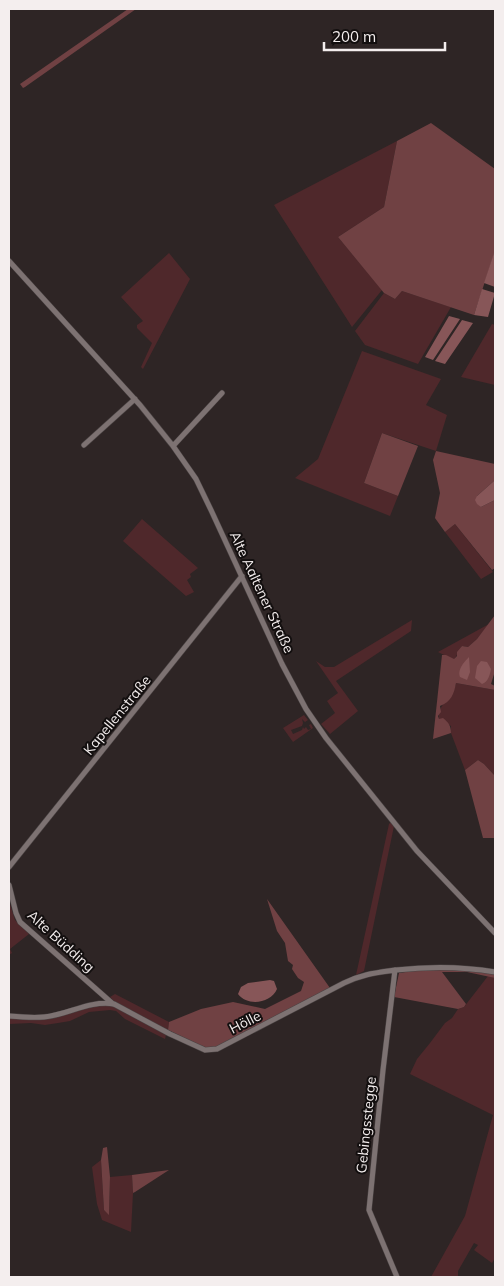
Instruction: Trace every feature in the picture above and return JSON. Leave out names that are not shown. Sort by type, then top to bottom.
[{"type":"street","name":"Alte Aaltener Straße","points":[[9,261],[135,399],[173,446],[196,479],[298,695],[324,735],[417,851],[495,933]]},
{"type":"street","points":[[173,446],[222,393]]},
{"type":"street","points":[[84,445],[135,399]]},
{"type":"street","name":"Kapellenstraße","points":[[9,867],[242,576]]},
{"type":"street","name":"Alte Büdding","points":[[9,885],[20,922],[114,1004]]},
{"type":"street","name":"Hölle","points":[[114,1004],[170,1034],[204,1050],[211,1050],[217,1049],[354,978],[366,974],[445,966],[466,967],[495,972]]},
{"type":"street","name":"Gebingsstegge","points":[[395,970],[369,1210],[397,1277]]},
{"type":"street","points":[[9,1016],[44,1017],[104,1002],[114,1004]]},
{"type":"shaded area","points":[[128,9],[136,9],[25,87],[23,88],[20,84]]},
{"type":"shaded area","points":[[431,123],[495,169],[495,251],[474,315],[402,291],[395,299],[384,293],[338,237],[384,207],[397,141]]},
{"type":"shaded area","points":[[397,141],[384,207],[338,237],[382,290],[352,327],[274,205]]},
{"type":"shaded area","points":[[495,250],[495,287],[484,283]]},
{"type":"shaded area","points":[[169,253],[190,279],[143,369],[141,367],[152,343],[137,328],[137,325],[143,321],[121,297]]},
{"type":"shaded area","points":[[482,289],[495,293],[488,317],[474,315]]},
{"type":"shaded area","points":[[402,291],[451,307],[418,364],[365,345],[355,331],[384,293],[395,299]]},
{"type":"shaded area","points":[[449,316],[460,319],[433,360],[425,357]]},
{"type":"shaded area","points":[[462,320],[473,323],[445,364],[435,361]]},
{"type":"shaded area","points":[[492,324],[495,325],[495,385],[461,377]]},
{"type":"shaded area","points":[[362,351],[441,379],[426,405],[447,415],[436,451],[382,433],[364,483],[398,496],[390,516],[295,478],[318,459]]},
{"type":"shaded area","points":[[382,433],[418,446],[398,496],[364,483]]},
{"type":"shaded area","points":[[436,451],[495,464],[495,480],[477,496],[481,507],[495,500],[495,568],[492,570],[455,524],[445,532],[435,518],[440,493],[433,460]]},
{"type":"shaded area","points":[[495,480],[495,500],[481,507],[475,500],[477,496]]},
{"type":"shaded area","points":[[142,519],[198,568],[190,574],[191,577],[187,580],[194,592],[186,596],[123,541]]},
{"type":"shaded area","points":[[455,524],[493,572],[481,579],[445,532]]},
{"type":"shaded area","points":[[495,615],[495,671],[491,684],[495,686],[495,690],[456,683],[451,697],[440,706],[441,712],[438,716],[439,719],[443,718],[448,723],[451,733],[433,739],[442,655],[454,659],[462,646],[468,647],[477,639]]},
{"type":"shaded area","points":[[412,620],[411,631],[336,681],[358,711],[330,734],[321,724],[335,713],[327,701],[338,693],[316,661],[325,667],[334,667]]},
{"type":"shaded area","points":[[489,624],[468,647],[462,646],[454,660],[438,652]]},
{"type":"shaded area","points":[[469,657],[470,672],[467,680],[460,677],[459,672]]},
{"type":"shaded area","points":[[481,661],[487,662],[491,669],[487,680],[482,684],[475,678],[477,666]]},
{"type":"shaded area","points":[[456,683],[495,690],[495,776],[478,760],[465,770],[451,733],[451,726],[439,719],[441,708],[455,688]]},
{"type":"shaded area","points":[[304,715],[308,720],[305,722],[302,719],[302,726],[291,730],[293,734],[302,730],[303,727],[304,729],[306,727],[308,730],[311,729],[309,725],[311,724],[313,728],[293,742],[283,728]]},
{"type":"shaded area","points":[[478,760],[495,776],[495,838],[483,838],[465,770]]},
{"type":"shaded area","points":[[391,822],[394,826],[364,971],[356,975],[389,824]]},
{"type":"shaded area","points":[[267,899],[330,988],[217,1047],[205,1048],[168,1030],[169,1022],[201,1009],[233,1002],[265,1009],[301,991],[304,982],[298,978],[292,969],[293,965],[288,961],[285,943],[277,931]]},
{"type":"shaded area","points":[[9,901],[15,920],[29,934],[10,949],[12,953],[9,955]]},
{"type":"shaded area","points":[[444,968],[495,973],[495,978],[467,972],[442,972],[466,1004],[458,1009],[394,997],[399,973]]},
{"type":"shaded area","points":[[488,976],[495,978],[495,1258],[492,1263],[474,1250],[478,1245],[474,1243],[458,1271],[458,1277],[431,1277],[465,1216],[493,1115],[410,1074],[417,1059],[445,1023],[452,1018],[458,1009],[464,1007]]},
{"type":"shaded area","points":[[274,981],[277,989],[270,998],[253,1002],[247,1001],[238,994],[241,987],[248,983]]},
{"type":"shaded area","points":[[115,994],[169,1022],[168,1030],[116,1003],[110,997]]},
{"type":"shaded area","points":[[107,1005],[113,1006],[166,1035],[165,1039],[125,1019],[116,1011],[110,1010],[89,1012],[70,1021],[45,1025],[31,1023],[9,1024],[9,1018],[44,1019]]},
{"type":"shaded area","points":[[107,1147],[110,1177],[109,1215],[104,1210],[101,1160],[103,1148]]},
{"type":"shaded area","points":[[101,1160],[104,1210],[109,1214],[110,1177],[132,1175],[131,1232],[102,1220],[97,1204],[92,1167]]},
{"type":"shaded area","points":[[169,1170],[135,1192],[133,1193],[132,1175]]}]
